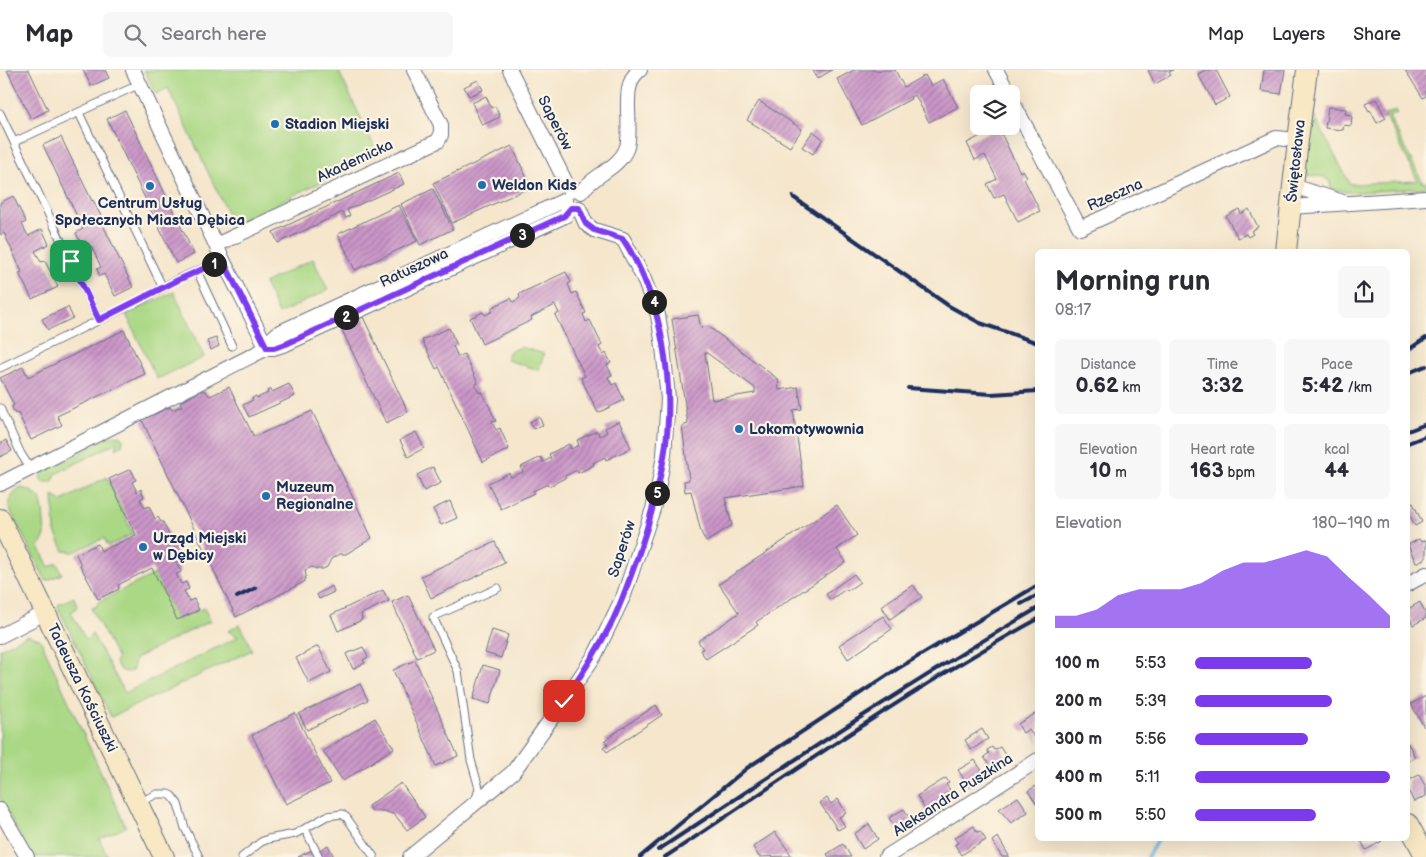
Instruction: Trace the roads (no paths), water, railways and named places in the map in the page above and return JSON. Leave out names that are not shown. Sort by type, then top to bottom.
[{"type":"street","points":[[133,70],[140,84],[153,101],[216,245],[267,348]]},
{"type":"street","name":"Akademicka","points":[[216,245],[438,140],[441,135],[441,125],[414,70]]},
{"type":"street","name":"Saperów","points":[[410,857],[513,772],[564,701],[594,655],[624,595],[653,509],[664,456],[667,427],[666,374],[658,316],[652,296],[632,252],[623,239],[594,230],[586,224],[510,70]]},
{"type":"street","points":[[573,200],[621,158],[626,149],[629,137],[628,90],[630,81],[640,70]]},
{"type":"street","points":[[996,70],[1004,85]]},
{"type":"street","name":"Świętosława","points":[[1286,249],[1307,70]]},
{"type":"street","name":"Rzeczna","points":[[1020,116],[1080,228],[1276,138],[1298,140]]},
{"type":"street","points":[[1293,186],[1346,203]]},
{"type":"street","points":[[1291,207],[1426,198]]},
{"type":"street","name":"Ratuszowa","points":[[0,484],[267,348],[270,340],[278,333],[573,200]]},
{"type":"street","name":"Tadeusza Kościuszki","points":[[0,519],[164,857]]},
{"type":"street","points":[[1410,583],[1426,574]]},
{"type":"street","points":[[0,636],[46,613]]},
{"type":"street","name":"Aleksandra Puszkina","points":[[886,857],[1035,762]]},
{"type":"street","points":[[0,810],[27,857]]},
{"type":"street","points":[[1410,828],[1426,857]]},
{"type":"lane","points":[[14,142],[140,84]]},
{"type":"lane","points":[[79,113],[163,288]]},
{"type":"lane","points":[[0,114],[99,320]]},
{"type":"lane","points":[[0,368],[223,260]]},
{"type":"lane","points":[[197,271],[232,346]]},
{"type":"lane","points":[[0,408],[30,468]]},
{"type":"lane","points":[[475,804],[480,788],[471,760],[458,671],[433,618],[498,588]]},
{"type":"lane","points":[[138,803],[158,794],[172,796],[178,804],[185,828],[199,857]]},
{"type":"lane","points":[[242,857],[261,842],[295,834],[327,816],[342,814],[347,818],[374,857]]},
{"type":"lane","points":[[305,829],[319,857]]},
{"type":"waterway","points":[[1147,857],[1157,841]]},
{"type":"railway","points":[[793,197],[949,306],[980,323],[1035,342]]},
{"type":"railway","points":[[1410,349],[1426,338]]},
{"type":"railway","points":[[1410,372],[1426,366]]},
{"type":"railway","points":[[908,388],[991,394],[1035,391]]},
{"type":"railway","points":[[1410,430],[1426,424]]},
{"type":"railway","points":[[1410,442],[1426,436]]},
{"type":"railway","points":[[640,857],[747,768],[897,669],[1035,587]]},
{"type":"railway","points":[[237,597],[256,588]]},
{"type":"railway","points":[[1021,604],[1035,597]]},
{"type":"railway","points":[[658,850],[894,696],[1035,610]]},
{"type":"railway","points":[[665,857],[895,704],[1035,621]]},
{"type":"place","name":"Stadion Miejski","points":[[275,124]]},
{"type":"place","name":"Weldon Kids","points":[[482,185]]},
{"type":"place","name":"Centrum Usług Społecznych Miasta Dębica","points":[[150,186]]},
{"type":"place","name":"Lokomotywownia","points":[[739,429]]},
{"type":"place","name":"Muzeum Regionalne","points":[[266,496]]},
{"type":"place","name":"Urząd Miejski w Dębicy","points":[[143,547]]}]
